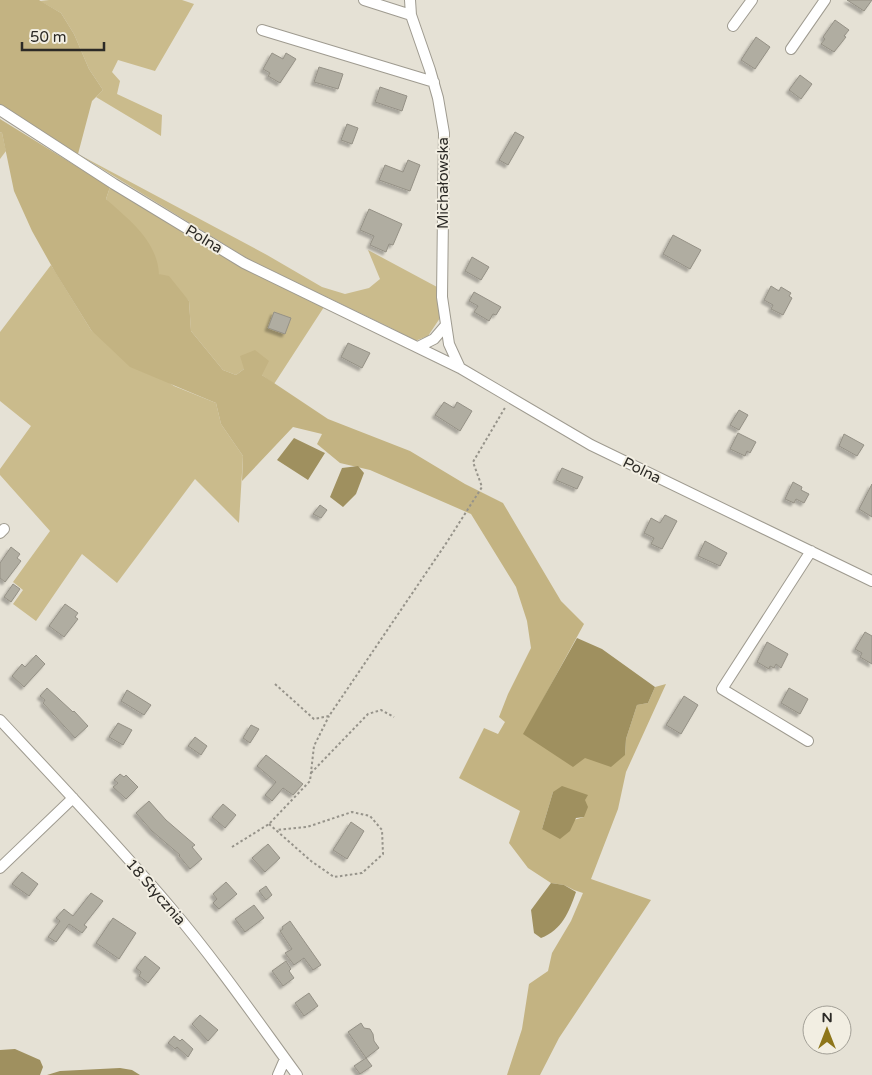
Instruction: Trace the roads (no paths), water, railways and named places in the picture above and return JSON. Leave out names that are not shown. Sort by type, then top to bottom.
[{"type":"street","points":[[364,0],[411,14]]},
{"type":"street","name":"Michałowska","points":[[410,0],[411,14],[434,82],[444,133],[442,297],[449,344],[460,368]]},
{"type":"street","points":[[733,26],[752,0]]},
{"type":"street","points":[[791,49],[825,0]]},
{"type":"street","points":[[262,30],[434,82]]},
{"type":"street","name":"Polna","points":[[0,110],[114,184],[244,263],[460,368],[591,445],[872,581]]},
{"type":"street","points":[[418,347],[434,339],[446,325]]},
{"type":"street","points":[[808,741],[722,689],[811,551]]},
{"type":"street","name":"18 Stycznia","points":[[0,720],[172,909],[297,1075]]},
{"type":"street","points":[[0,868],[73,798]]},
{"type":"street","points":[[278,1075],[285,1059]]}]
